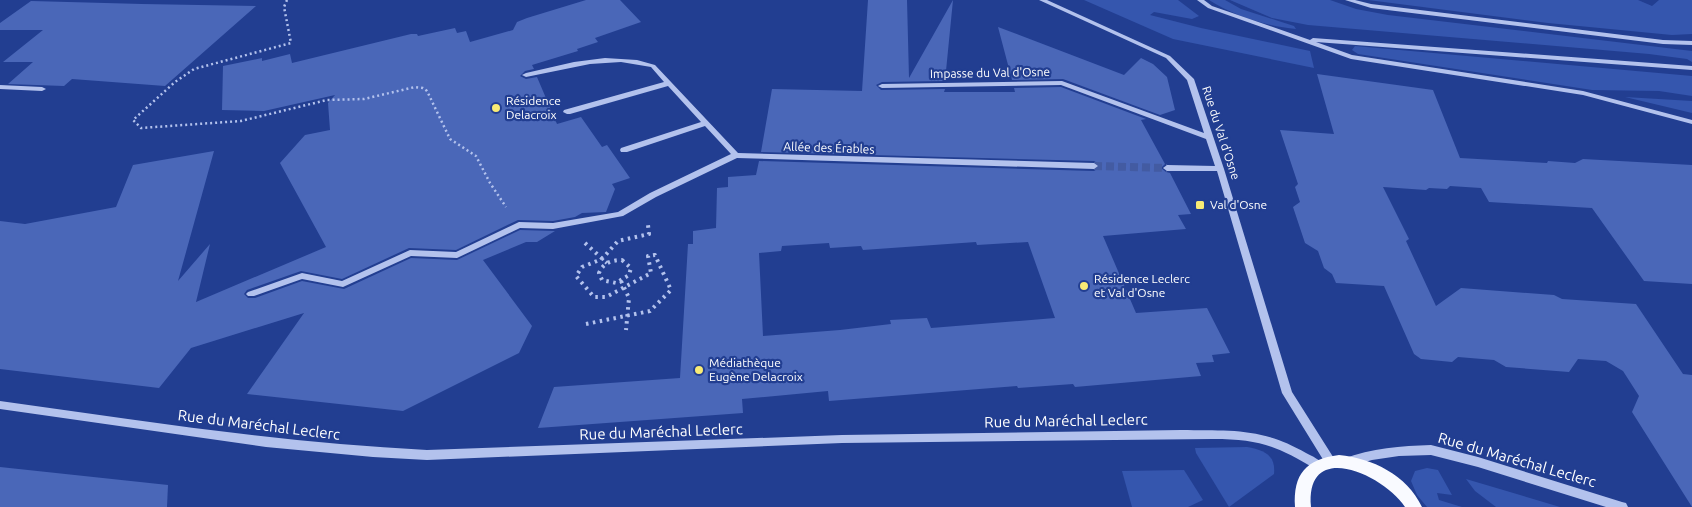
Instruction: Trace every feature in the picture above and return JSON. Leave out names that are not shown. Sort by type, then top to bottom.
[{"type":"main road","points":[[1303,507],[1301,496],[1302,484],[1309,473],[1332,464],[1363,466],[1381,474],[1397,486],[1414,507]]},
{"type":"street","name":"Rue du Val d'Osne","points":[[1042,0],[1168,57],[1190,79],[1220,169],[1287,393],[1332,464]]},
{"type":"street","points":[[1200,0],[1210,8],[1351,57],[1584,93],[1692,122]]},
{"type":"street","points":[[1348,0],[1371,6],[1477,20],[1663,42],[1692,43]]},
{"type":"street","points":[[1303,39],[1692,68]]},
{"type":"street","points":[[251,294],[302,276],[343,284],[410,253],[457,255],[519,225],[553,226],[620,214],[653,195],[736,155],[653,66],[638,61],[596,60],[526,75]]},
{"type":"street","points":[[567,112],[670,83]]},
{"type":"street","name":"Impasse du Val d'Osne","points":[[882,86],[1062,83],[1209,137]]},
{"type":"street","points":[[0,87],[42,89]]},
{"type":"street","points":[[624,150],[706,123]]},
{"type":"street","name":"Allée des Érables","points":[[736,155],[772,158],[1094,166]]},
{"type":"street","points":[[1167,168],[1220,169]]},
{"type":"street","name":"Rue du Maréchal Leclerc","points":[[0,405],[282,444],[390,454],[428,455],[852,439],[1181,434],[1236,435],[1265,439],[1332,464],[1399,450],[1431,450],[1478,462],[1622,507]]},
{"type":"path","points":[[287,0],[284,6],[291,43],[194,69],[175,82],[134,120],[141,128],[241,121],[328,100],[364,99],[415,87],[423,88],[427,91],[450,139],[462,149],[476,156],[490,183]]},
{"type":"path","points":[[586,324],[650,311],[671,290],[655,254],[648,256],[651,273],[606,297],[593,296],[576,276],[582,267],[602,259],[618,241],[649,234],[648,225],[638,227]]},
{"type":"path","points":[[590,237],[580,239],[607,263]]},
{"type":"path","points":[[617,260],[629,265],[631,272],[621,281],[611,283],[602,280],[599,273],[600,269],[607,263],[617,260]]},
{"type":"path","points":[[621,281],[626,286],[629,315],[626,330]]},
{"type":"shaded area","points":[[1084,0],[1178,0],[1199,16],[1192,19],[1154,12],[1150,15],[1310,51],[1314,68],[1173,39]]},
{"type":"shaded area","points":[[1209,0],[1225,0],[1241,9],[1294,26],[1296,29],[1251,19],[1229,11]]},
{"type":"shaded area","points":[[1230,0],[1330,0],[1356,9],[1388,15],[1692,51],[1692,62],[1687,59],[1649,54],[1308,25],[1272,18]]},
{"type":"shaded area","points":[[1368,0],[1638,0],[1652,6],[1659,0],[1692,0],[1692,34],[1672,35],[1548,23]]},
{"type":"shaded area","points":[[1355,46],[1692,76],[1692,96],[1659,91],[1592,90],[1358,54],[1352,50]]},
{"type":"shaded area","points":[[1625,97],[1692,101],[1692,113]]},
{"type":"shaded area","points":[[1247,447],[1268,454],[1273,462],[1274,474],[1229,507],[1196,453],[1195,448]]},
{"type":"shaded area","points":[[1427,468],[1438,470],[1452,495],[1437,493],[1439,500],[1462,507],[1427,507],[1417,495],[1411,481],[1415,471]]},
{"type":"shaded area","points":[[1184,470],[1203,500],[1188,507],[1132,507],[1122,471]]},
{"type":"shaded area","points":[[1466,479],[1560,507],[1496,507],[1475,491]]},
{"type":"building","points":[[586,0],[620,0],[641,22],[595,38],[598,42],[577,49],[578,51],[532,65],[534,69],[525,71],[520,76],[526,79],[537,77],[557,124],[581,117],[602,147],[607,145],[630,178],[612,184],[615,189],[606,212],[582,213],[575,217],[553,221],[518,220],[456,250],[409,248],[342,279],[301,271],[247,290],[244,294],[248,298],[255,298],[302,281],[344,289],[411,258],[457,260],[520,230],[555,231],[537,242],[526,242],[483,260],[532,326],[519,353],[403,411],[247,394],[304,313],[191,348],[159,388],[0,369],[0,221],[25,224],[116,207],[133,165],[214,151],[178,281],[210,244],[196,302],[326,247],[280,163],[305,135],[330,130],[328,103],[335,95],[264,111],[222,110],[223,66],[262,58],[262,61],[290,54],[292,63],[411,34],[417,34],[418,36],[455,28],[457,33],[466,31],[470,42],[513,30],[517,22]]},
{"type":"building","points":[[868,0],[907,0],[909,78],[953,0],[945,81],[882,82],[876,85],[881,90],[945,89],[944,92],[1015,92],[1014,88],[1061,87],[1146,119],[1141,120],[1165,164],[1161,168],[1170,173],[1191,214],[1178,215],[1186,229],[1103,236],[1136,313],[1207,308],[1230,353],[1212,355],[1214,362],[1196,363],[1201,376],[1075,387],[1073,384],[1018,388],[1017,386],[829,401],[828,391],[742,399],[743,413],[538,428],[554,387],[680,378],[688,244],[693,244],[693,231],[716,228],[717,188],[728,187],[728,177],[756,175],[759,161],[1094,171],[1099,168],[1099,164],[1094,161],[761,152],[772,89],[862,91]],"holes":[[[976,242],[977,245],[1028,242],[1055,318],[931,328],[927,318],[890,320],[891,324],[763,336],[759,253],[781,251],[782,246],[829,243],[830,248],[861,246],[863,250]]]},
{"type":"building","points":[[31,1],[256,6],[165,86],[72,79],[64,86],[8,84],[33,62],[3,62],[43,30],[0,30],[0,23]]},
{"type":"building","points":[[998,27],[1124,75],[1141,58],[1153,64],[1167,77],[1175,110],[1160,115],[1063,79],[1012,80]]},
{"type":"building","points":[[1317,74],[1433,90],[1460,158],[1547,163],[1548,161],[1575,163],[1583,159],[1692,165],[1692,284],[1644,281],[1592,208],[1489,202],[1481,188],[1450,186],[1447,189],[1429,188],[1426,190],[1383,187],[1409,239],[1406,241],[1436,306],[1461,288],[1554,295],[1562,299],[1636,304],[1683,374],[1692,375],[1692,507],[1632,412],[1639,396],[1623,371],[1606,361],[1578,359],[1569,372],[1506,367],[1494,360],[1458,357],[1452,362],[1421,359],[1414,354],[1384,286],[1336,283],[1332,274],[1324,268],[1318,251],[1305,243],[1293,207],[1300,202],[1295,187],[1298,184],[1280,130],[1334,134]]},
{"type":"building","points":[[0,467],[168,485],[167,507],[0,507]]},
{"type":"tunnel","points":[[1094,166],[1167,168]]},
{"type":"place","name":"Résidence Delacroix","points":[[496,108]]},
{"type":"place","name":"Val d'Osne","points":[[1200,205]]},
{"type":"place","name":"Résidence Leclerc et Val d'Osne","points":[[1084,286]]},
{"type":"place","name":"Médiathèque Eugène Delacroix","points":[[699,370]]}]
